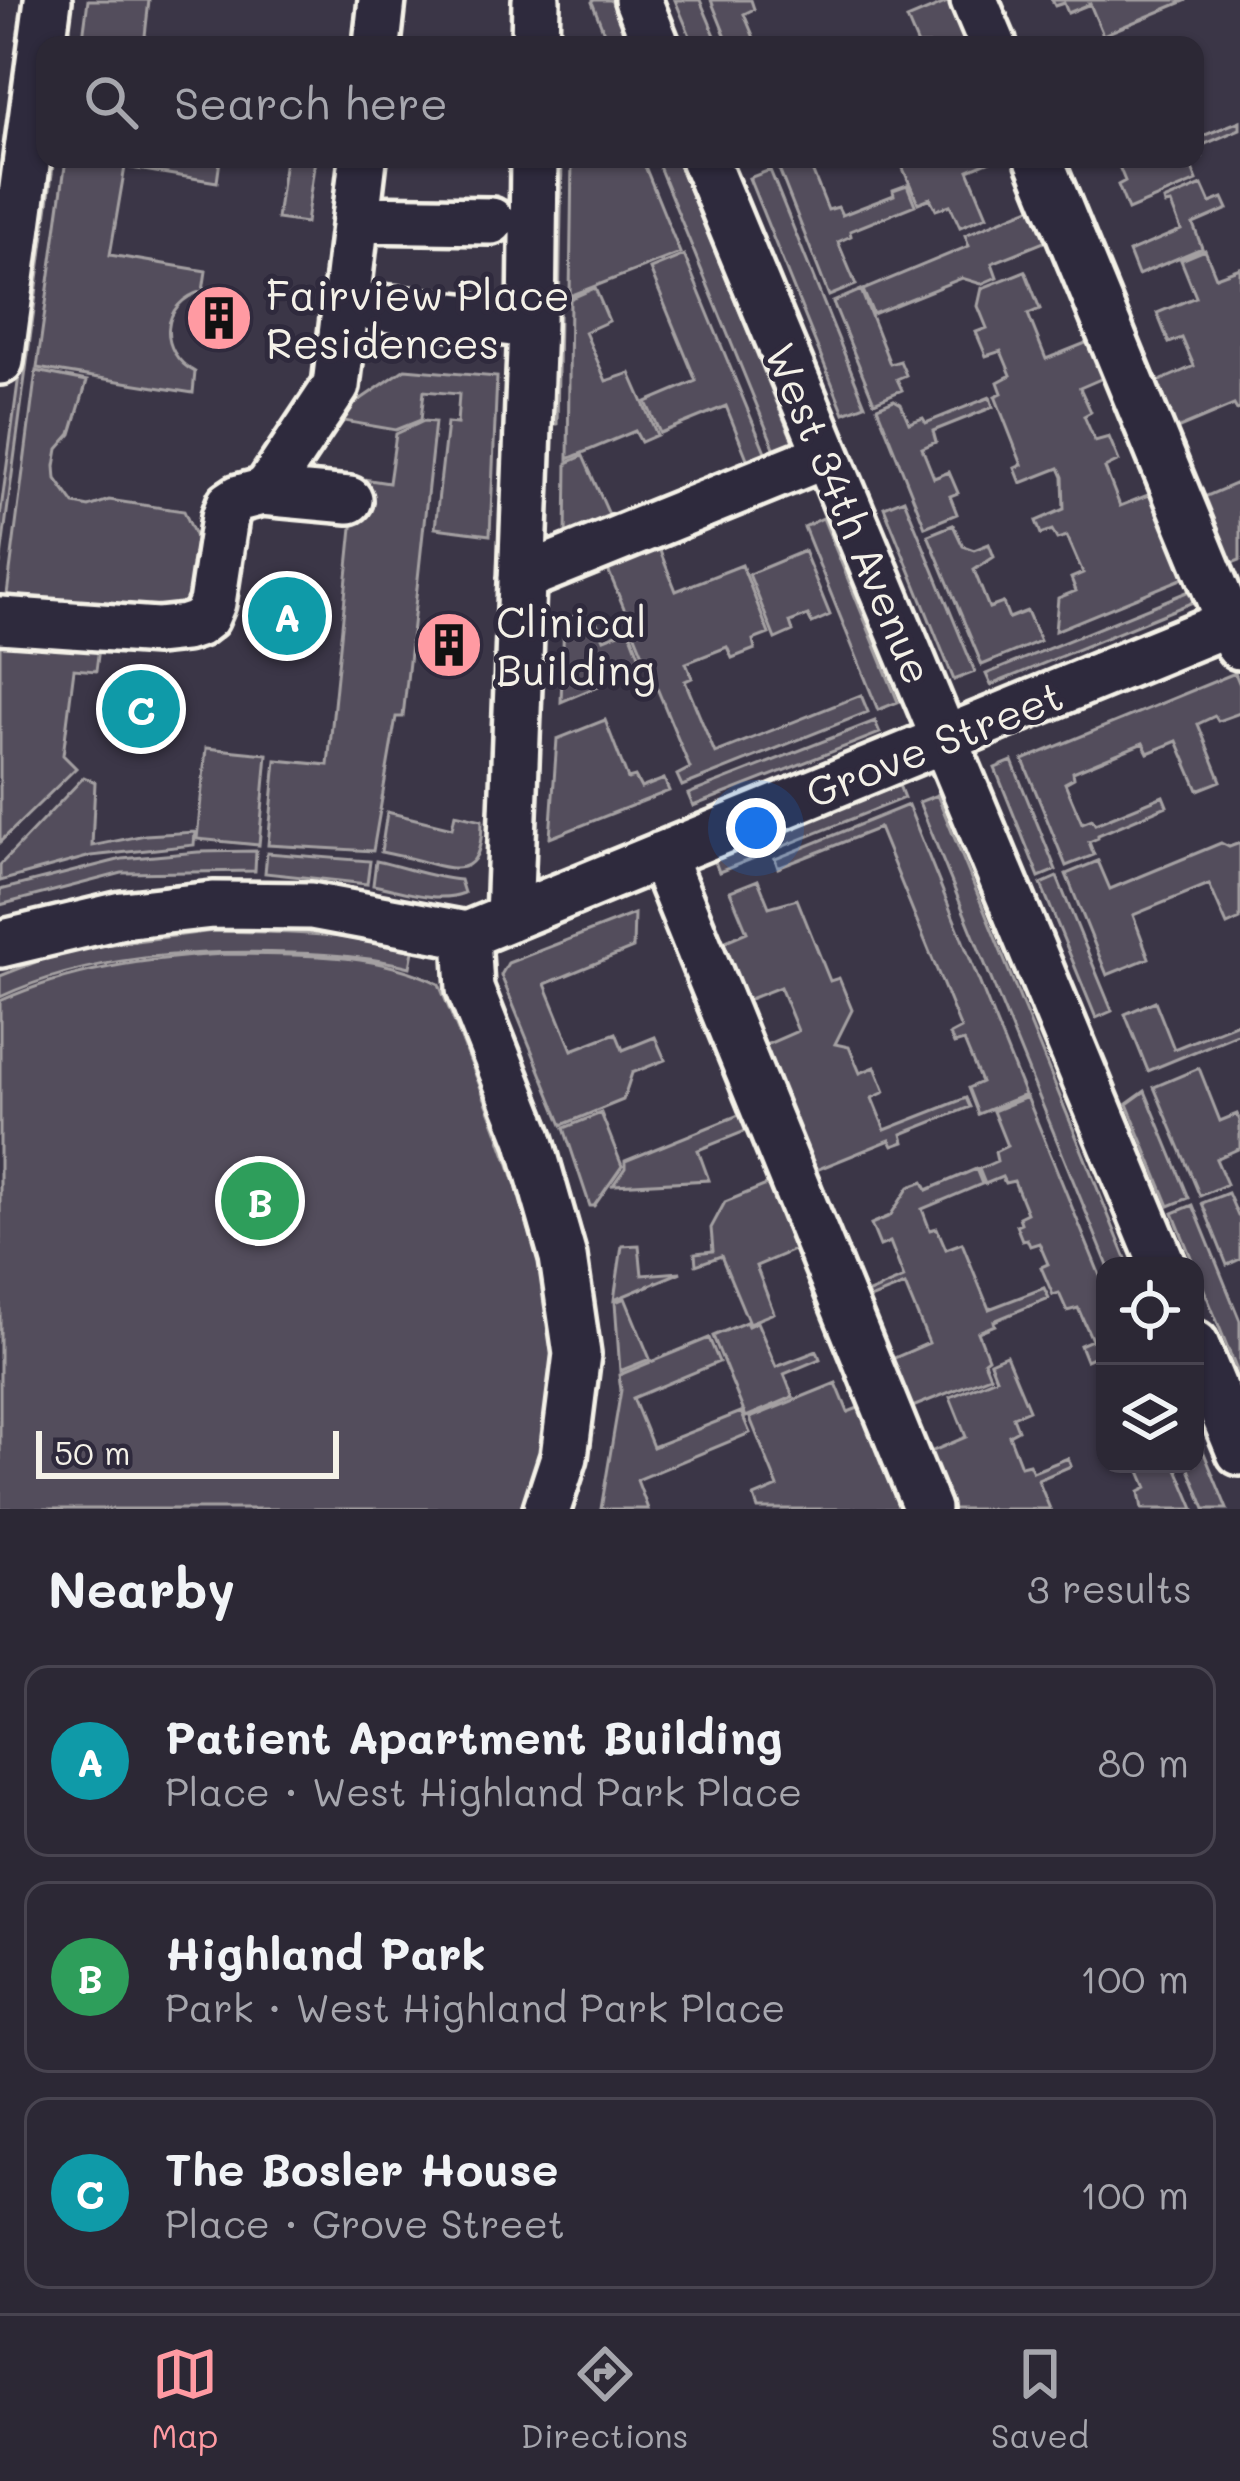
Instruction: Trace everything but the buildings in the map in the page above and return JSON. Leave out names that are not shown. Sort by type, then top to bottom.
[{"type":"street","points":[[43,36],[48,0]]},
{"type":"street","points":[[378,36],[382,0]]},
{"type":"street","points":[[535,36],[536,0]]},
{"type":"street","points":[[638,0],[652,36]]},
{"type":"street","points":[[974,0],[989,36]]},
{"type":"street","points":[[0,361],[36,90]]},
{"type":"street","points":[[262,492],[336,386],[362,168]]},
{"type":"street","points":[[508,918],[534,168]]},
{"type":"street","name":"West 34th Avenue","points":[[708,168],[1159,1257]]},
{"type":"street","points":[[1044,168],[1236,630]]},
{"type":"street","points":[[356,219],[491,221]]},
{"type":"street","points":[[346,304],[532,325]]},
{"type":"street","points":[[522,578],[826,455]]},
{"type":"street","points":[[0,620],[158,631],[185,628],[206,617],[212,603],[230,504],[262,492],[349,500]]},
{"type":"street","name":"Grove Street","points":[[467,935],[944,739],[1236,630]]},
{"type":"street","points":[[661,855],[927,1509]]},
{"type":"street","points":[[0,944],[122,915],[213,905],[311,906],[467,935],[470,989],[529,1138],[563,1257],[577,1354],[564,1457],[547,1509]]},
{"type":"street","points":[[1204,1365],[1240,1452]]},
{"type":"shaded area","points":[[88,0],[149,0],[145,36],[83,36]]},
{"type":"shaded area","points":[[611,0],[626,36],[605,36],[592,2]]},
{"type":"shaded area","points":[[675,0],[700,0],[715,36],[690,36]]},
{"type":"shaded area","points":[[711,0],[751,0],[754,9],[744,14],[753,36],[725,36]]},
{"type":"shaded area","points":[[961,0],[976,36],[914,36],[907,19]]},
{"type":"shaded area","points":[[1052,0],[1187,0],[1103,35],[1090,4],[1068,13],[1064,3],[1055,6]]},
{"type":"shaded area","points":[[1240,121],[1240,129],[1204,144],[1204,135]]},
{"type":"shaded area","points":[[47,168],[53,168],[0,565],[0,517]]},
{"type":"shaded area","points":[[65,168],[125,168],[110,255],[206,271],[203,291],[178,305],[169,328],[174,352],[195,372],[193,393],[37,368]]},
{"type":"shaded area","points":[[131,168],[219,168],[217,182]]},
{"type":"shaded area","points":[[284,168],[314,168],[306,223],[277,219]]},
{"type":"shaded area","points":[[557,168],[562,168],[557,424],[552,424]]},
{"type":"shaded area","points":[[572,168],[646,168],[680,253],[570,296]]},
{"type":"shaded area","points":[[660,168],[681,168],[798,454],[780,462]]},
{"type":"shaded area","points":[[779,168],[811,168],[828,210],[838,207],[842,215],[894,195],[893,190],[907,185],[915,205],[850,231],[851,236],[838,242],[856,285],[829,296]]},
{"type":"shaded area","points":[[903,168],[973,168],[968,170],[987,216],[960,227],[950,205],[936,210],[930,198],[918,203]]},
{"type":"shaded area","points":[[1120,168],[1192,168],[1197,181],[1128,210],[1118,185],[1125,181]]},
{"type":"shaded area","points":[[770,170],[865,405],[844,413],[749,178]]},
{"type":"shaded area","points":[[1202,185],[1210,203],[1223,198],[1228,209],[1193,224],[1202,248],[1138,275],[1129,252],[1181,230],[1171,204],[1164,201]]},
{"type":"shaded area","points":[[1035,206],[1049,240],[992,263],[997,277],[981,284],[962,278],[873,314],[863,290],[969,246],[965,235]]},
{"type":"shaded area","points":[[1205,250],[1216,277],[1240,268],[1240,409],[1234,405],[1172,431],[1153,384],[1194,366],[1182,338],[1169,343],[1157,313],[1196,297],[1181,260]]},
{"type":"shaded area","points":[[684,255],[770,464],[752,471],[726,406],[660,433],[646,402],[696,381],[650,269]]},
{"type":"shaded area","points":[[1025,271],[1040,309],[1028,314],[1046,359],[1098,338],[1112,374],[1080,388],[1091,412],[1084,416],[1095,441],[1109,437],[1119,461],[1105,468],[1120,506],[1161,490],[1196,573],[1055,631],[1058,598],[1076,591],[1071,578],[1083,573],[1067,536],[1057,539],[1052,530],[1041,534],[1036,521],[1064,509],[1063,477],[1059,468],[1021,483],[1015,468],[1022,465],[995,396],[1002,393],[998,382],[1011,375],[1001,351],[986,356],[976,332],[987,328],[978,306],[982,288]]},
{"type":"shaded area","points":[[595,288],[609,321],[585,332],[606,381],[630,373],[657,435],[641,442],[635,431],[568,459],[570,299]]},
{"type":"shaded area","points":[[861,290],[890,364],[900,361],[906,375],[897,379],[902,390],[874,402],[833,302]]},
{"type":"shaded area","points":[[405,369],[497,377],[490,535],[435,528],[447,423],[457,424],[459,394],[424,391],[421,420],[396,430],[332,419]]},
{"type":"shaded area","points":[[36,371],[87,381],[71,434],[58,449],[55,466],[56,479],[74,504],[89,507],[109,500],[184,511],[207,562],[190,609],[5,610]]},
{"type":"shaded area","points":[[990,397],[993,407],[933,431],[936,442],[922,448],[934,478],[949,472],[958,493],[950,496],[957,514],[925,527],[877,407],[894,400],[901,404],[909,423],[923,418],[926,423]]},
{"type":"shaded area","points":[[424,421],[435,422],[403,717],[396,717],[373,851],[268,845],[276,760],[328,765],[357,478],[389,483],[396,434]]},
{"type":"shaded area","points":[[583,456],[614,526],[566,537],[567,463]]},
{"type":"shaded area","points":[[1237,483],[1240,560],[1229,564],[1202,498]]},
{"type":"shaded area","points":[[904,499],[975,672],[954,680],[884,507]]},
{"type":"shaded area","points":[[823,518],[898,702],[878,710],[804,527]]},
{"type":"shaded area","points":[[953,525],[963,546],[974,550],[989,544],[994,557],[974,570],[989,608],[1003,603],[1009,618],[1027,611],[1040,641],[982,665],[928,535]]},
{"type":"shaded area","points":[[658,546],[676,591],[742,565],[769,634],[753,640],[755,649],[732,658],[727,647],[686,663],[692,678],[685,681],[715,753],[861,695],[868,712],[682,786],[677,775],[690,768],[607,567]]},
{"type":"shaded area","points":[[804,551],[830,615],[812,623],[808,615],[790,622],[793,631],[775,639],[749,574]]},
{"type":"shaded area","points":[[1199,587],[1203,598],[991,685],[986,674]]},
{"type":"shaded area","points":[[580,614],[586,627],[597,623],[604,639],[629,629],[641,660],[606,675],[608,682],[561,702],[564,620]]},
{"type":"shaded area","points":[[0,628],[100,640],[96,671],[74,669],[63,755],[76,768],[0,842]]},
{"type":"shaded area","points":[[1235,673],[1240,713],[1198,724],[1221,781],[1198,790],[1177,741],[1148,753],[1143,743],[1073,772],[1074,778],[1065,783],[1082,823],[1092,819],[1095,824],[1163,796],[1167,806],[1098,835],[1089,842],[1094,855],[1066,866],[1023,760]]},
{"type":"shaded area","points":[[605,720],[628,779],[635,777],[641,788],[664,779],[669,791],[550,838],[557,739]]},
{"type":"shaded area","points":[[875,721],[880,733],[693,806],[688,794]]},
{"type":"shaded area","points":[[206,748],[267,754],[259,845],[197,839]]},
{"type":"shaded area","points":[[1012,761],[1056,870],[1039,877],[995,768]]},
{"type":"shaded area","points":[[84,777],[95,782],[92,846],[145,835],[195,832],[194,845],[91,856],[0,881],[0,865]]},
{"type":"shaded area","points":[[899,785],[904,798],[719,872],[714,859]]},
{"type":"shaded area","points":[[937,795],[1125,1257],[1104,1257],[919,802]]},
{"type":"shaded area","points":[[908,805],[1025,1095],[978,1114],[968,1088],[981,1082],[964,1041],[954,1044],[950,1035],[961,1029],[879,828],[778,868],[775,859]]},
{"type":"shaded area","points":[[387,812],[452,828],[455,814],[482,820],[475,859],[450,868],[381,852]]},
{"type":"shaded area","points":[[1221,843],[1229,847],[1240,843],[1240,919],[1227,925],[1209,884],[1133,915],[1149,958],[1107,975],[1066,874],[1098,861],[1110,889]]},
{"type":"shaded area","points":[[256,851],[255,871],[122,873],[0,905],[0,890],[122,859]]},
{"type":"shaded area","points":[[267,853],[370,861],[367,884],[265,873]]},
{"type":"shaded area","points":[[376,861],[460,880],[464,893],[431,897],[373,885]]},
{"type":"shaded area","points":[[1057,877],[1112,1011],[1096,1018],[1041,884]]},
{"type":"shaded area","points":[[758,880],[769,907],[797,899],[830,981],[839,978],[852,1010],[835,1044],[849,1047],[860,1073],[875,1067],[885,1092],[872,1098],[885,1130],[966,1098],[970,1107],[902,1134],[904,1142],[893,1146],[890,1140],[804,1175],[754,1050],[798,1031],[780,987],[737,1004],[714,946],[747,932],[730,891]]},
{"type":"shaded area","points":[[634,914],[633,948],[545,984],[572,1050],[616,1033],[623,1050],[655,1037],[665,1060],[632,1073],[623,1100],[562,1125],[501,975],[508,963]]},
{"type":"shaded area","points":[[213,931],[339,937],[413,951],[410,967],[306,953],[142,958],[70,972],[0,997],[0,976],[66,950]]},
{"type":"shaded area","points":[[224,954],[361,960],[439,984],[509,1165],[551,1321],[554,1394],[522,1509],[0,1509],[0,1001],[110,967]]},
{"type":"shaded area","points":[[1155,1001],[1174,1049],[1240,1022],[1240,1033],[1148,1071],[1125,1014]]},
{"type":"shaded area","points":[[1199,1068],[1220,1121],[1237,1114],[1240,1121],[1240,1148],[1216,1159],[1227,1184],[1200,1196],[1154,1087]]},
{"type":"shaded area","points":[[1145,1091],[1189,1198],[1169,1206],[1127,1104]]},
{"type":"shaded area","points":[[1027,1097],[1096,1266],[1096,1356],[1086,1360],[1080,1345],[1092,1340],[1078,1308],[1067,1311],[1059,1293],[1053,1295],[1041,1267],[1048,1264],[1039,1243],[1030,1246],[1027,1239],[1022,1240],[1016,1225],[1027,1213],[1014,1181],[1005,1183],[1002,1177],[985,1184],[979,1169],[997,1161],[995,1152],[1007,1146],[993,1111]]},
{"type":"shaded area","points":[[751,1110],[758,1126],[698,1150],[709,1180],[613,1185],[625,1161]]},
{"type":"shaded area","points":[[601,1113],[622,1166],[590,1206],[564,1128]]},
{"type":"shaded area","points":[[976,1169],[982,1184],[922,1209],[930,1230],[937,1228],[946,1249],[962,1243],[989,1309],[1044,1288],[1049,1298],[978,1332],[990,1376],[905,1410],[885,1362],[929,1343],[905,1285],[865,1301],[862,1296],[904,1278],[890,1242],[880,1246],[871,1224],[890,1216],[909,1187],[923,1182],[927,1190]]},
{"type":"shaded area","points":[[781,1179],[799,1221],[785,1227],[794,1250],[756,1266],[774,1313],[749,1323],[721,1256],[696,1265],[695,1253],[713,1251],[711,1228],[725,1202]]},
{"type":"shaded area","points":[[1228,1193],[1240,1216],[1240,1259],[1227,1265],[1202,1203]]},
{"type":"shaded area","points":[[1193,1205],[1240,1321],[1240,1378],[1204,1289],[1204,1257],[1191,1257],[1173,1213]]},
{"type":"shaded area","points":[[639,1245],[642,1275],[681,1272],[614,1300],[622,1246]]},
{"type":"shaded area","points":[[625,1298],[650,1359],[620,1371],[615,1302]]},
{"type":"shaded area","points":[[746,1322],[748,1326],[757,1322],[776,1367],[817,1351],[820,1359],[784,1374],[793,1397],[746,1417],[713,1336]]},
{"type":"shaded area","points":[[709,1338],[719,1362],[633,1398],[653,1447],[741,1412],[750,1433],[637,1480],[648,1509],[601,1509],[621,1390],[619,1375]]},
{"type":"shaded area","points":[[1006,1355],[1029,1410],[1013,1417],[1018,1430],[1009,1435],[1021,1466],[1029,1464],[1033,1472],[1068,1458],[1071,1466],[1038,1480],[1050,1509],[943,1509],[921,1456],[966,1437],[950,1397],[996,1378],[990,1362]]},
{"type":"shaded area","points":[[836,1383],[848,1412],[871,1403],[914,1509],[758,1509],[754,1497],[778,1487],[750,1418]]},
{"type":"shaded area","points":[[1204,1453],[1227,1509],[1205,1509],[1191,1473],[1204,1473]]},
{"type":"shaded area","points":[[1141,1473],[1179,1473],[1194,1509],[1142,1509],[1139,1492],[1147,1488]]},
{"type":"place","name":"Fairview Place Residences","points":[[219,318]]},
{"type":"place","name":"Patient Apartment Building","points":[[287,616]]},
{"type":"place","name":"Clinical Building","points":[[449,645]]},
{"type":"place","name":"The Bosler House","points":[[141,709]]},
{"type":"place","name":"Highland Park","points":[[260,1201]]}]
